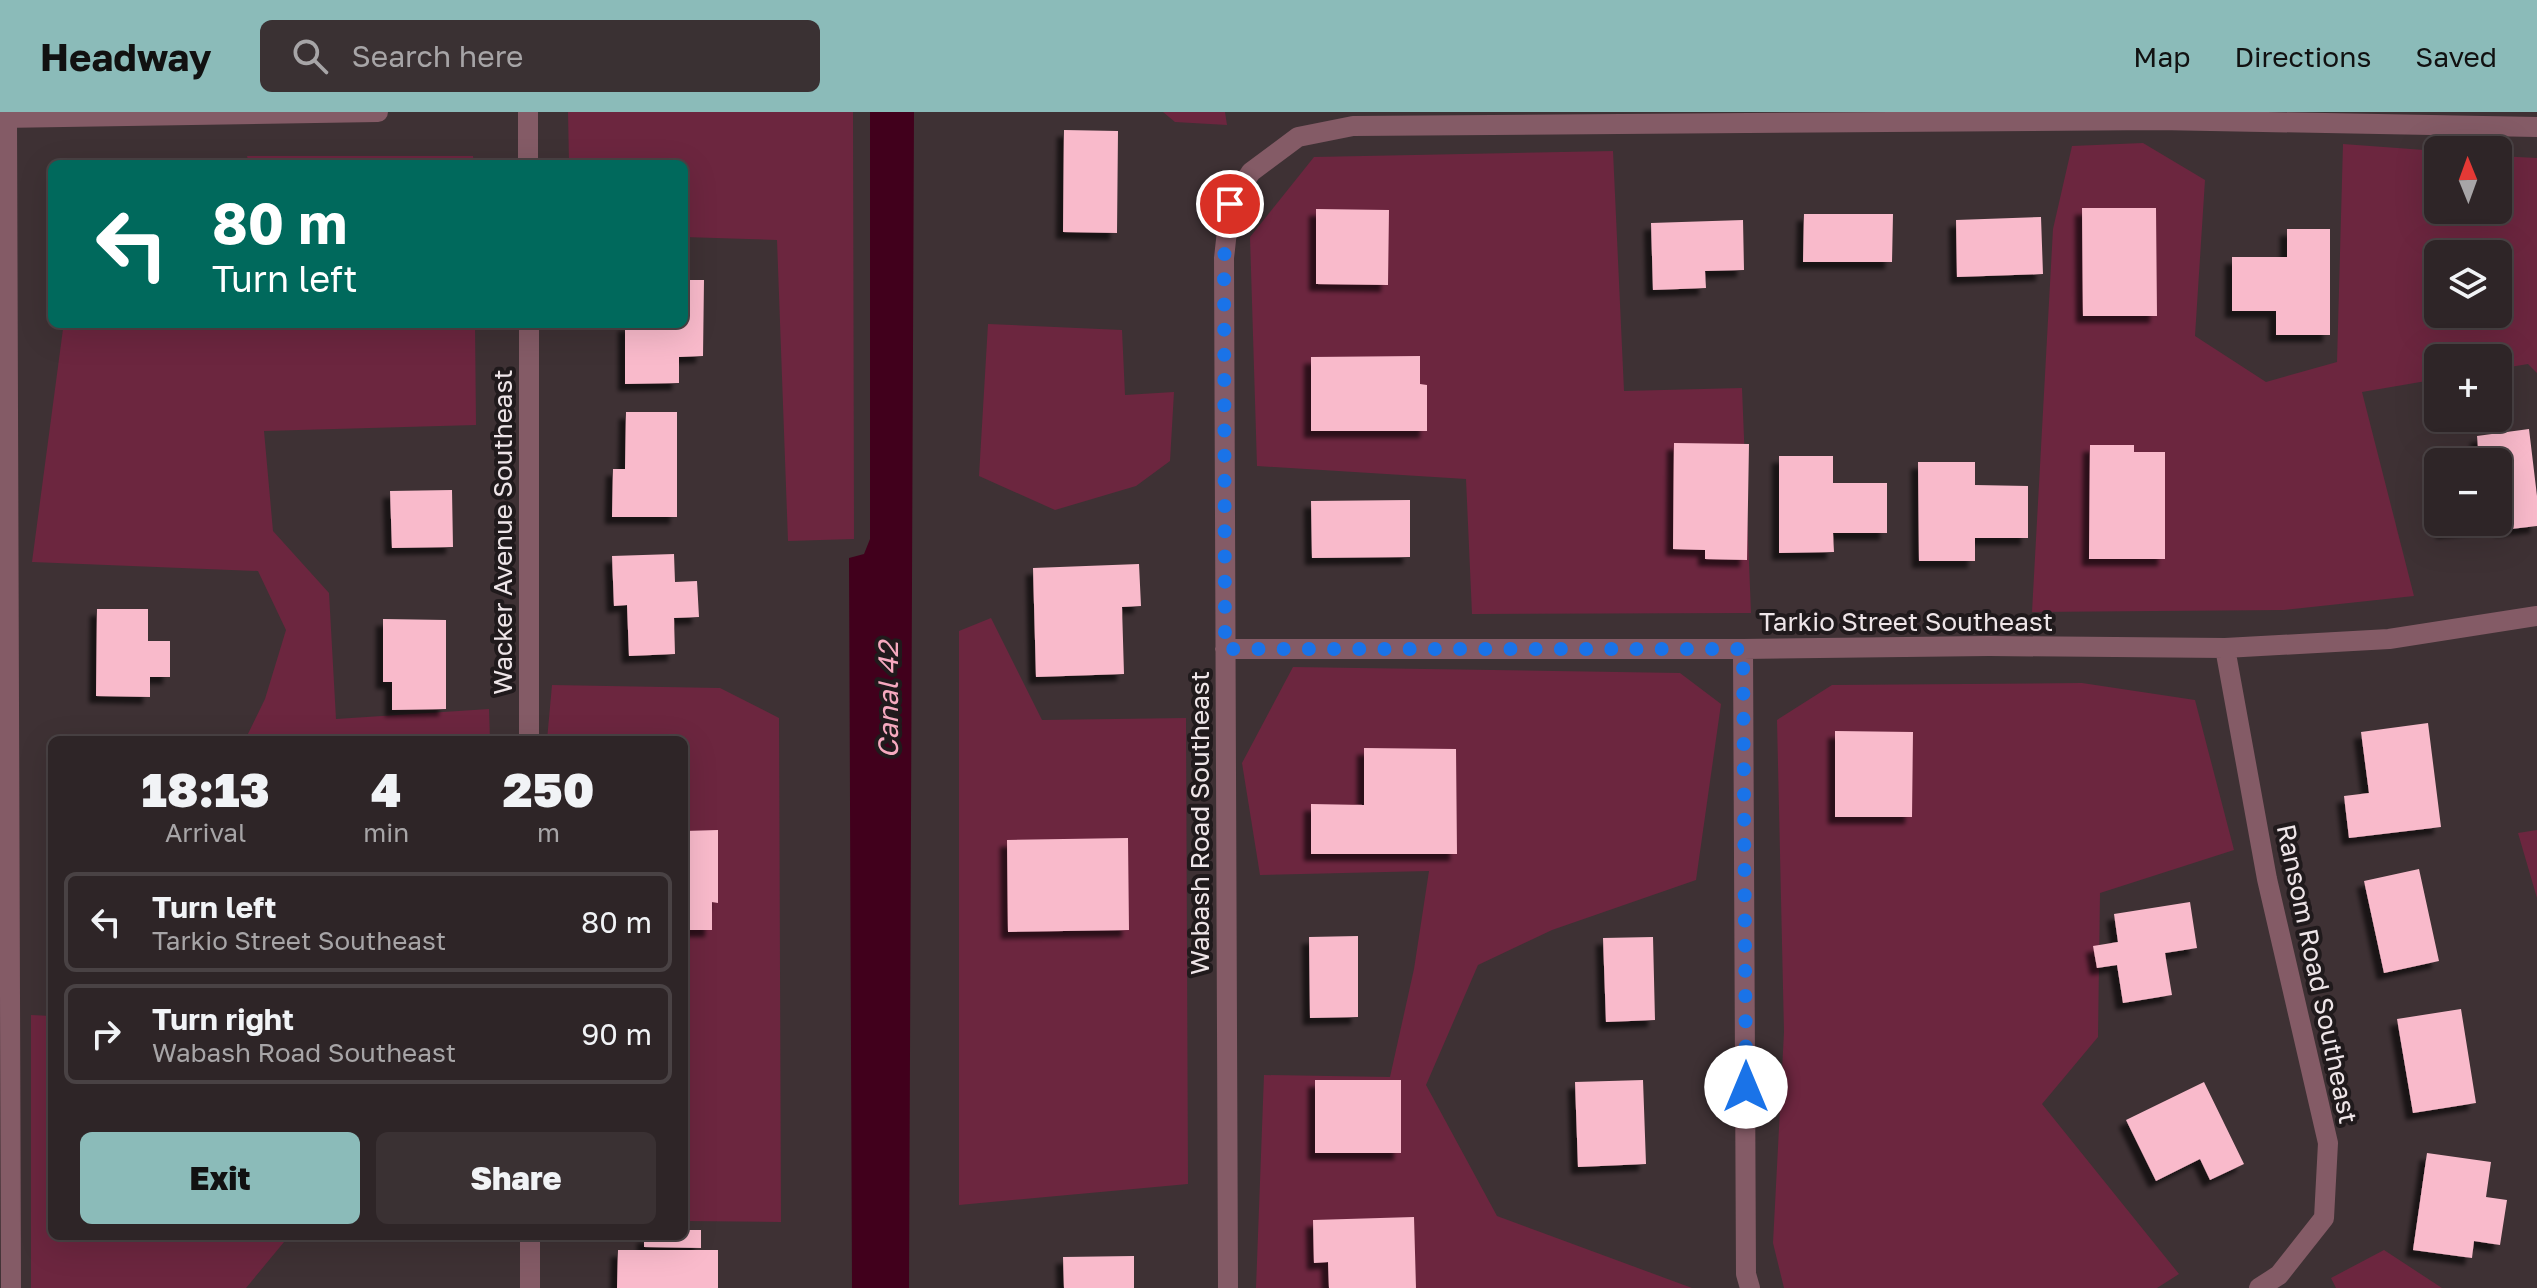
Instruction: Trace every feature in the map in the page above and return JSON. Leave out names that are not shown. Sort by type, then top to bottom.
[{"type":"street","points":[[11,1288],[3,118],[378,112]]},
{"type":"street","points":[[528,112],[528,160]]},
{"type":"street","points":[[2159,116],[2537,127]]},
{"type":"street","name":"Wabash Road Southeast","points":[[1228,1288],[1224,258],[1230,204],[1251,172],[1298,137],[1353,126],[2159,116]]},
{"type":"street","name":"Wacker Avenue Southeast","points":[[529,328],[529,736]]},
{"type":"street","name":"Tarkio Street Southeast","points":[[1225,649],[2225,648],[2389,639],[2537,616]]},
{"type":"street","name":"Ransom Road Southeast","points":[[2225,648],[2267,879],[2328,1143],[2324,1218],[2279,1275],[2259,1288]]},
{"type":"street","points":[[1743,649],[1746,1274],[1750,1288]]},
{"type":"street","points":[[530,1240],[530,1288]]},
{"type":"shaded area","points":[[568,112],[853,112],[854,539],[788,541],[777,240],[688,237],[688,160],[569,160]]},
{"type":"shaded area","points":[[1163,112],[1225,112],[1227,125],[1175,122]]},
{"type":"shaded area","points":[[2143,143],[2205,180],[2195,336],[2266,382],[2337,362],[2343,144],[2424,150],[2424,224],[2512,224],[2512,157],[2537,158],[2537,373],[2528,364],[2512,367],[2512,344],[2424,344],[2424,381],[2362,392],[2414,596],[2284,610],[2032,612],[2053,229],[2072,146]]},
{"type":"shaded area","points":[[1613,151],[1624,391],[1742,388],[1751,613],[1472,614],[1466,479],[1257,466],[1250,237],[1314,157]]},
{"type":"shaded area","points":[[247,156],[473,156],[474,160],[248,160]]},
{"type":"shaded area","points":[[988,324],[1122,330],[1125,395],[1174,392],[1170,461],[1136,486],[1055,510],[979,476]]},
{"type":"shaded area","points":[[475,328],[476,425],[264,431],[273,531],[329,593],[336,719],[489,709],[490,736],[247,736],[265,699],[286,630],[258,571],[32,562],[63,329]]},
{"type":"shaded area","points":[[991,618],[1042,720],[1186,718],[1188,1184],[959,1205],[959,631]]},
{"type":"shaded area","points":[[1293,667],[1680,673],[1721,704],[1696,880],[1552,930],[1478,965],[1426,1085],[1497,1216],[1692,1288],[1256,1288],[1264,1075],[1390,1077],[1414,969],[1429,871],[1260,875],[1242,763]]},
{"type":"shaded area","points":[[2082,683],[2195,700],[2234,850],[2100,893],[2098,1037],[2042,1104],[2179,1274],[2157,1288],[1784,1288],[1773,1243],[1784,1032],[1777,720],[1832,685]]},
{"type":"shaded area","points":[[552,685],[720,688],[779,718],[781,1222],[688,1221],[688,736],[547,736]]},
{"type":"shaded area","points":[[2537,830],[2537,898],[2518,833]]},
{"type":"shaded area","points":[[31,1015],[48,1016],[48,1240],[498,1240],[284,1242],[246,1288],[31,1288]]},
{"type":"shaded area","points":[[2384,1250],[2442,1288],[2336,1288],[2331,1278]]},
{"type":"water","name":"Canal 42","points":[[870,112],[914,112],[909,1288],[852,1288],[849,558],[864,554],[870,539]]},
{"type":"building","points":[[1064,130],[1118,131],[1117,233],[1063,232]]},
{"type":"building","points":[[2082,208],[2156,208],[2157,316],[2083,316]]},
{"type":"building","points":[[1316,209],[1389,210],[1388,285],[1316,284]]},
{"type":"building","points":[[1804,214],[1893,214],[1892,262],[1803,262]]},
{"type":"building","points":[[2041,217],[2043,274],[1957,277],[1956,220]]},
{"type":"building","points":[[1743,220],[1744,270],[1705,271],[1706,288],[1653,290],[1651,223]]},
{"type":"building","points":[[2287,229],[2330,229],[2330,335],[2276,335],[2276,311],[2232,311],[2232,257],[2287,257]]},
{"type":"building","points":[[688,280],[704,280],[703,356],[679,357],[679,383],[625,384],[625,328],[688,328]]},
{"type":"building","points":[[1420,356],[1420,384],[1427,385],[1427,431],[1311,431],[1311,357]]},
{"type":"building","points":[[626,412],[677,412],[677,517],[612,517],[613,469],[625,469]]},
{"type":"building","points":[[2529,429],[2537,496],[2537,526],[2512,529],[2512,448],[2478,448],[2477,436]]},
{"type":"building","points":[[1674,443],[1749,444],[1747,560],[1705,559],[1705,550],[1673,549]]},
{"type":"building","points":[[2090,445],[2134,445],[2134,452],[2165,452],[2165,559],[2089,559]]},
{"type":"building","points":[[1779,456],[1833,456],[1833,483],[1887,483],[1887,533],[1833,533],[1834,552],[1779,553]]},
{"type":"building","points":[[1918,462],[1975,462],[1975,485],[2028,486],[2028,538],[1975,538],[1975,561],[1919,561]]},
{"type":"building","points":[[452,490],[453,547],[392,548],[390,491]]},
{"type":"building","points":[[1410,500],[1410,557],[1312,558],[1311,501]]},
{"type":"building","points":[[674,554],[675,582],[697,581],[699,617],[674,618],[675,654],[629,656],[627,605],[614,606],[612,556]]},
{"type":"building","points":[[1139,564],[1141,606],[1122,607],[1124,674],[1036,677],[1033,568]]},
{"type":"building","points":[[97,609],[148,609],[148,641],[170,641],[170,677],[150,677],[150,697],[96,696]]},
{"type":"building","points":[[383,619],[446,620],[446,709],[392,710],[392,682],[383,682]]},
{"type":"building","points":[[2428,723],[2441,827],[2349,838],[2344,796],[2369,793],[2361,732]]},
{"type":"building","points":[[1835,731],[1913,732],[1912,817],[1835,817]]},
{"type":"building","points":[[1364,748],[1456,749],[1457,854],[1311,854],[1311,804],[1364,805]]},
{"type":"building","points":[[718,830],[718,903],[712,902],[712,930],[688,930],[688,831]]},
{"type":"building","points":[[1128,838],[1129,930],[1008,932],[1007,840]]},
{"type":"building","points":[[2419,869],[2439,961],[2384,973],[2364,881]]},
{"type":"building","points":[[2190,902],[2197,948],[2165,953],[2172,995],[2123,1003],[2117,965],[2097,968],[2093,946],[2118,942],[2114,914]]},
{"type":"building","points":[[1358,936],[1358,1017],[1310,1018],[1309,937]]},
{"type":"building","points":[[1653,937],[1655,1020],[1606,1022],[1603,938]]},
{"type":"building","points":[[2461,1009],[2476,1103],[2413,1113],[2397,1019]]},
{"type":"building","points":[[1315,1080],[1401,1080],[1401,1153],[1315,1153]]},
{"type":"building","points":[[1643,1080],[1646,1164],[1578,1167],[1575,1082]]},
{"type":"building","points":[[2204,1082],[2244,1164],[2210,1180],[2200,1159],[2156,1181],[2126,1120]]},
{"type":"building","points":[[2427,1153],[2491,1162],[2486,1197],[2507,1200],[2500,1245],[2474,1241],[2472,1258],[2413,1250]]},
{"type":"building","points":[[1414,1217],[1416,1288],[1329,1288],[1328,1262],[1314,1263],[1313,1220]]},
{"type":"building","points":[[688,1230],[701,1230],[701,1248],[644,1247],[644,1240],[688,1240]]},
{"type":"building","points":[[618,1250],[718,1250],[718,1288],[617,1288]]},
{"type":"building","points":[[1134,1256],[1134,1288],[1064,1288],[1063,1257]]},
{"type":"route","points":[[1230,204],[1224,258],[1225,649],[1743,649],[1746,1087]]}]
